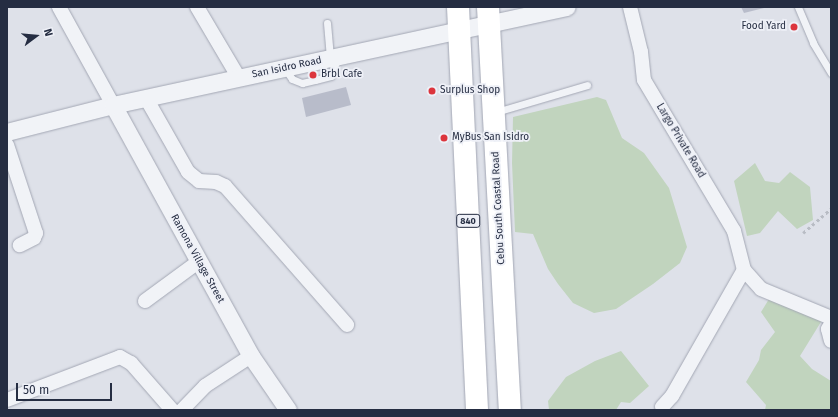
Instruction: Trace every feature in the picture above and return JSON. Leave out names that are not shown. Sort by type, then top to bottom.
[{"type":"highway","name":"840","points":[[458,7],[477,410]]},
{"type":"highway","name":"Cebu South Coastal Road","points":[[488,16],[510,410]]},
{"type":"street","points":[[59,7],[113,105]]},
{"type":"street","points":[[197,7],[239,78]]},
{"type":"street","name":"San Isidro Road","points":[[7,132],[113,105],[459,31],[488,16],[567,7]]},
{"type":"street","name":"Largo Private Road","points":[[630,7],[641,52],[644,80],[734,231],[744,270],[761,289],[831,318]]},
{"type":"street","points":[[146,98],[188,172],[199,181],[216,182],[225,186],[347,325]]},
{"type":"street","name":"Ramona Village Street","points":[[113,105],[251,356],[288,410]]},
{"type":"street","points":[[7,145],[36,232],[34,238],[20,245]]},
{"type":"street","points":[[145,301],[198,262]]},
{"type":"street","points":[[662,407],[672,396],[744,270]]},
{"type":"street","points":[[831,324],[828,329],[831,341]]},
{"type":"street","points":[[182,410],[205,386],[251,356]]},
{"type":"street","points":[[7,400],[120,357],[131,364],[172,410]]},
{"type":"lane","points":[[798,7],[813,43],[831,73]]},
{"type":"lane","points":[[327,23],[334,58]]},
{"type":"lane","points":[[494,112],[586,86]]},
{"type":"path","points":[[803,233],[831,209]]},
{"type":"green space","points":[[597,97],[606,100],[622,138],[644,153],[669,188],[687,247],[680,263],[653,284],[616,309],[594,313],[573,303],[558,284],[548,269],[533,234],[515,232],[512,163],[513,117]]},
{"type":"green space","points":[[755,163],[765,181],[779,183],[790,172],[810,187],[813,220],[797,229],[778,211],[760,233],[747,236],[734,181]]},
{"type":"green space","points":[[769,299],[824,317],[800,356],[812,369],[831,381],[831,410],[765,410],[766,405],[746,382],[759,360],[761,350],[775,332],[761,312]]},
{"type":"green space","points":[[621,351],[649,386],[630,403],[621,402],[616,410],[549,410],[548,401],[566,377],[595,361]]},
{"type":"building","points":[[741,7],[764,7],[764,8],[744,13]]},
{"type":"building","points":[[346,87],[351,105],[306,117],[302,98]]},
{"type":"place","name":"Food Yard","points":[[794,27]]},
{"type":"place","name":"Brbl Cafe","points":[[313,75]]},
{"type":"place","name":"Surplus Shop","points":[[432,91]]},
{"type":"place","name":"MyBus San Isidro","points":[[444,138]]}]
